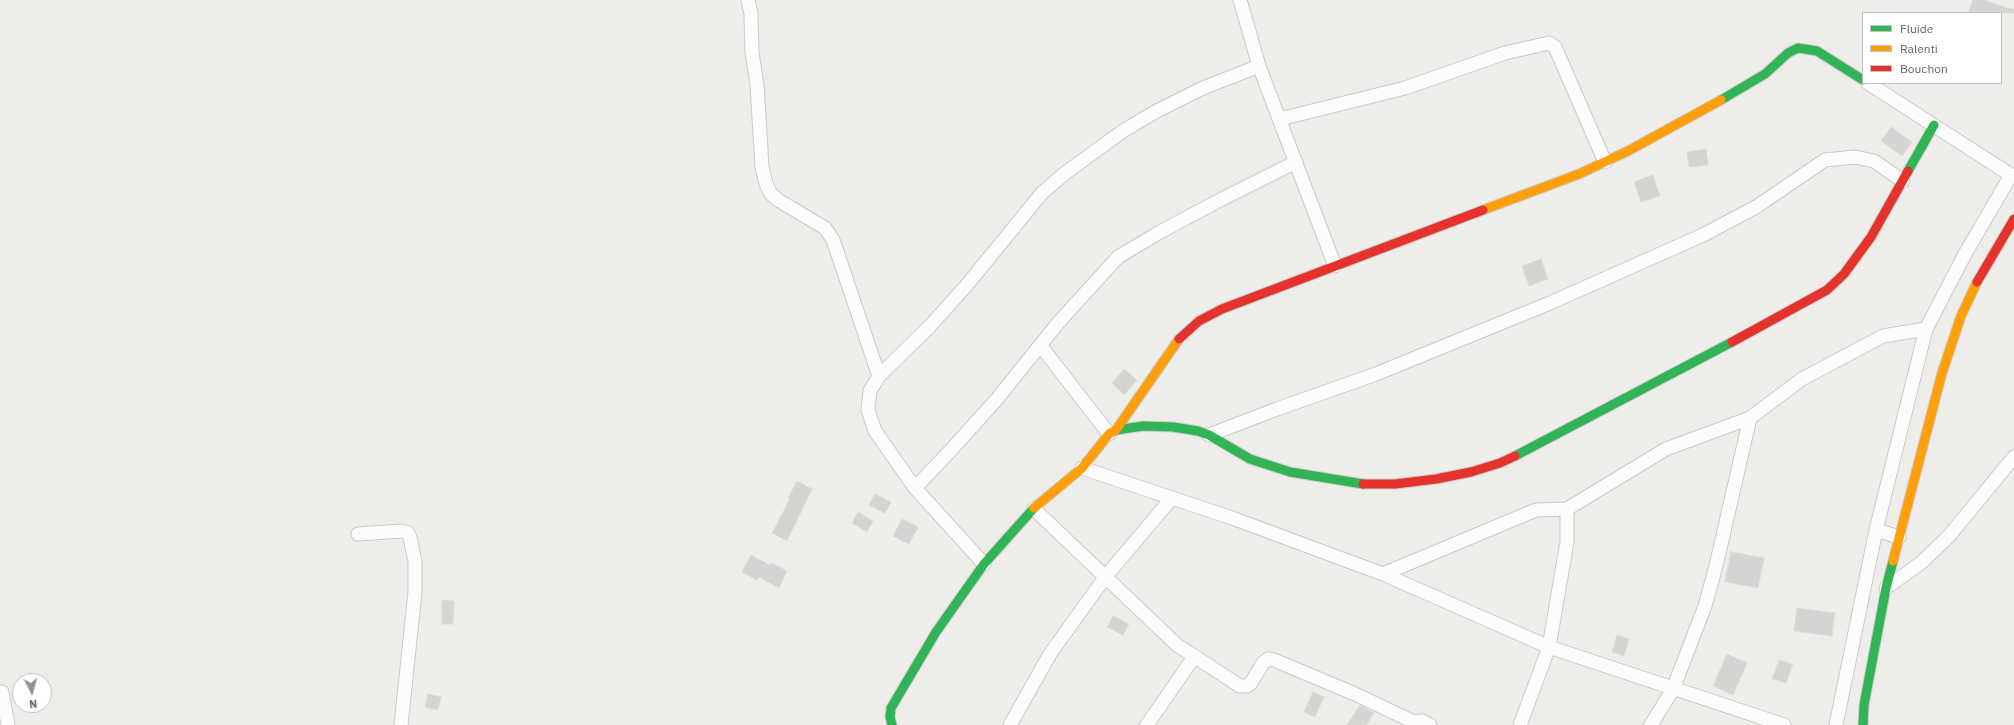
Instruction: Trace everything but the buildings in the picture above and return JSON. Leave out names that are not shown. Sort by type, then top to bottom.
[{"type":"street","points":[[748,0],[751,14],[752,52],[757,85],[762,167],[766,184],[770,194],[825,228],[833,240],[879,376]]},
{"type":"street","points":[[1240,0],[1259,66],[1335,266]]},
{"type":"street","points":[[1280,119],[1405,88],[1505,53],[1550,43],[1556,47],[1605,162]]},
{"type":"street","points":[[892,725],[890,717],[891,708],[903,686],[936,632],[984,564],[1034,509],[1057,487],[1082,468],[1112,432],[1180,337],[1199,321],[1222,309],[1579,174],[1681,123],[1765,74],[1788,53],[1798,48],[1817,51],[1862,79]]},
{"type":"street","points":[[984,564],[915,488],[875,431],[868,410],[870,391],[879,376],[930,326],[1042,193],[1064,174],[1123,131],[1155,112],[1202,88],[1259,66]]},
{"type":"street","points":[[1836,725],[1876,530],[1926,329],[1965,254],[2013,176],[1870,84]]},
{"type":"street","points":[[1112,432],[1143,426],[1173,427],[1210,435],[1250,459],[1290,472],[1360,484],[1395,484],[1436,479],[1471,472],[1500,463],[1648,387],[1828,290],[1844,274],[1871,237],[1934,125]]},
{"type":"street","points":[[1210,435],[1277,409],[1376,374],[1550,303],[1703,236],[1756,208],[1825,160],[1855,157],[1874,161],[1902,182]]},
{"type":"street","points":[[915,488],[997,398],[1040,344],[1118,257],[1160,232],[1296,162]]},
{"type":"street","points":[[1863,725],[1864,705],[1886,588],[1942,373],[1961,316],[1982,271],[2014,218]]},
{"type":"street","points":[[1383,574],[1536,510],[1567,508],[1666,450],[1750,418],[1802,379],[1883,336],[1926,329]]},
{"type":"street","points":[[1040,344],[1112,432]]},
{"type":"street","points":[[1651,725],[1673,689],[1705,606],[1715,573],[1750,418]]},
{"type":"street","points":[[1886,588],[1922,562],[1949,536],[2014,457]]},
{"type":"street","points":[[1082,468],[1172,498],[1383,574],[1549,647],[1784,725]]},
{"type":"street","points":[[1010,725],[1050,654],[1106,576],[1172,498]]},
{"type":"street","points":[[1520,725],[1549,647],[1567,542],[1567,508]]},
{"type":"street","points":[[1034,509],[1177,645],[1240,686],[1247,686],[1251,683],[1263,663],[1268,659],[1274,660],[1355,694],[1412,723],[1422,722],[1430,725]]},
{"type":"street","points":[[1876,530],[1899,536]]},
{"type":"street","points":[[358,534],[402,531],[408,533],[410,538],[415,561],[415,592],[401,725]]},
{"type":"street","points":[[1147,725],[1194,657]]},
{"type":"street","points":[[2,692],[8,725]]},
{"type":"traffic: fast","points":[[1721,100],[1765,74],[1788,53],[1798,48],[1817,51],[1862,79]]},
{"type":"traffic: fast","points":[[1908,171],[1934,125]]},
{"type":"traffic: fast","points":[[1515,456],[1732,342]]},
{"type":"traffic: fast","points":[[1116,430],[1143,426],[1173,427],[1198,431],[1209,435],[1250,459],[1290,472],[1363,484]]},
{"type":"traffic: fast","points":[[892,725],[890,717],[891,708],[936,632],[984,564],[1034,508]]},
{"type":"traffic: fast","points":[[1863,725],[1864,705],[1886,588],[1893,561]]},
{"type":"traffic: slow","points":[[1483,210],[1579,174],[1628,151],[1721,100]]},
{"type":"traffic: slow","points":[[1893,561],[1942,373],[1961,316],[1977,282]]},
{"type":"traffic: slow","points":[[1034,508],[1082,468],[1109,434],[1116,430],[1179,339]]},
{"type":"traffic: jam","points":[[1732,342],[1827,290],[1844,274],[1871,237],[1908,171]]},
{"type":"traffic: jam","points":[[1179,339],[1199,321],[1222,309],[1483,210]]},
{"type":"traffic: jam","points":[[1977,282],[2014,219]]},
{"type":"traffic: jam","points":[[1363,484],[1395,484],[1436,479],[1471,472],[1500,463],[1515,456]]}]
